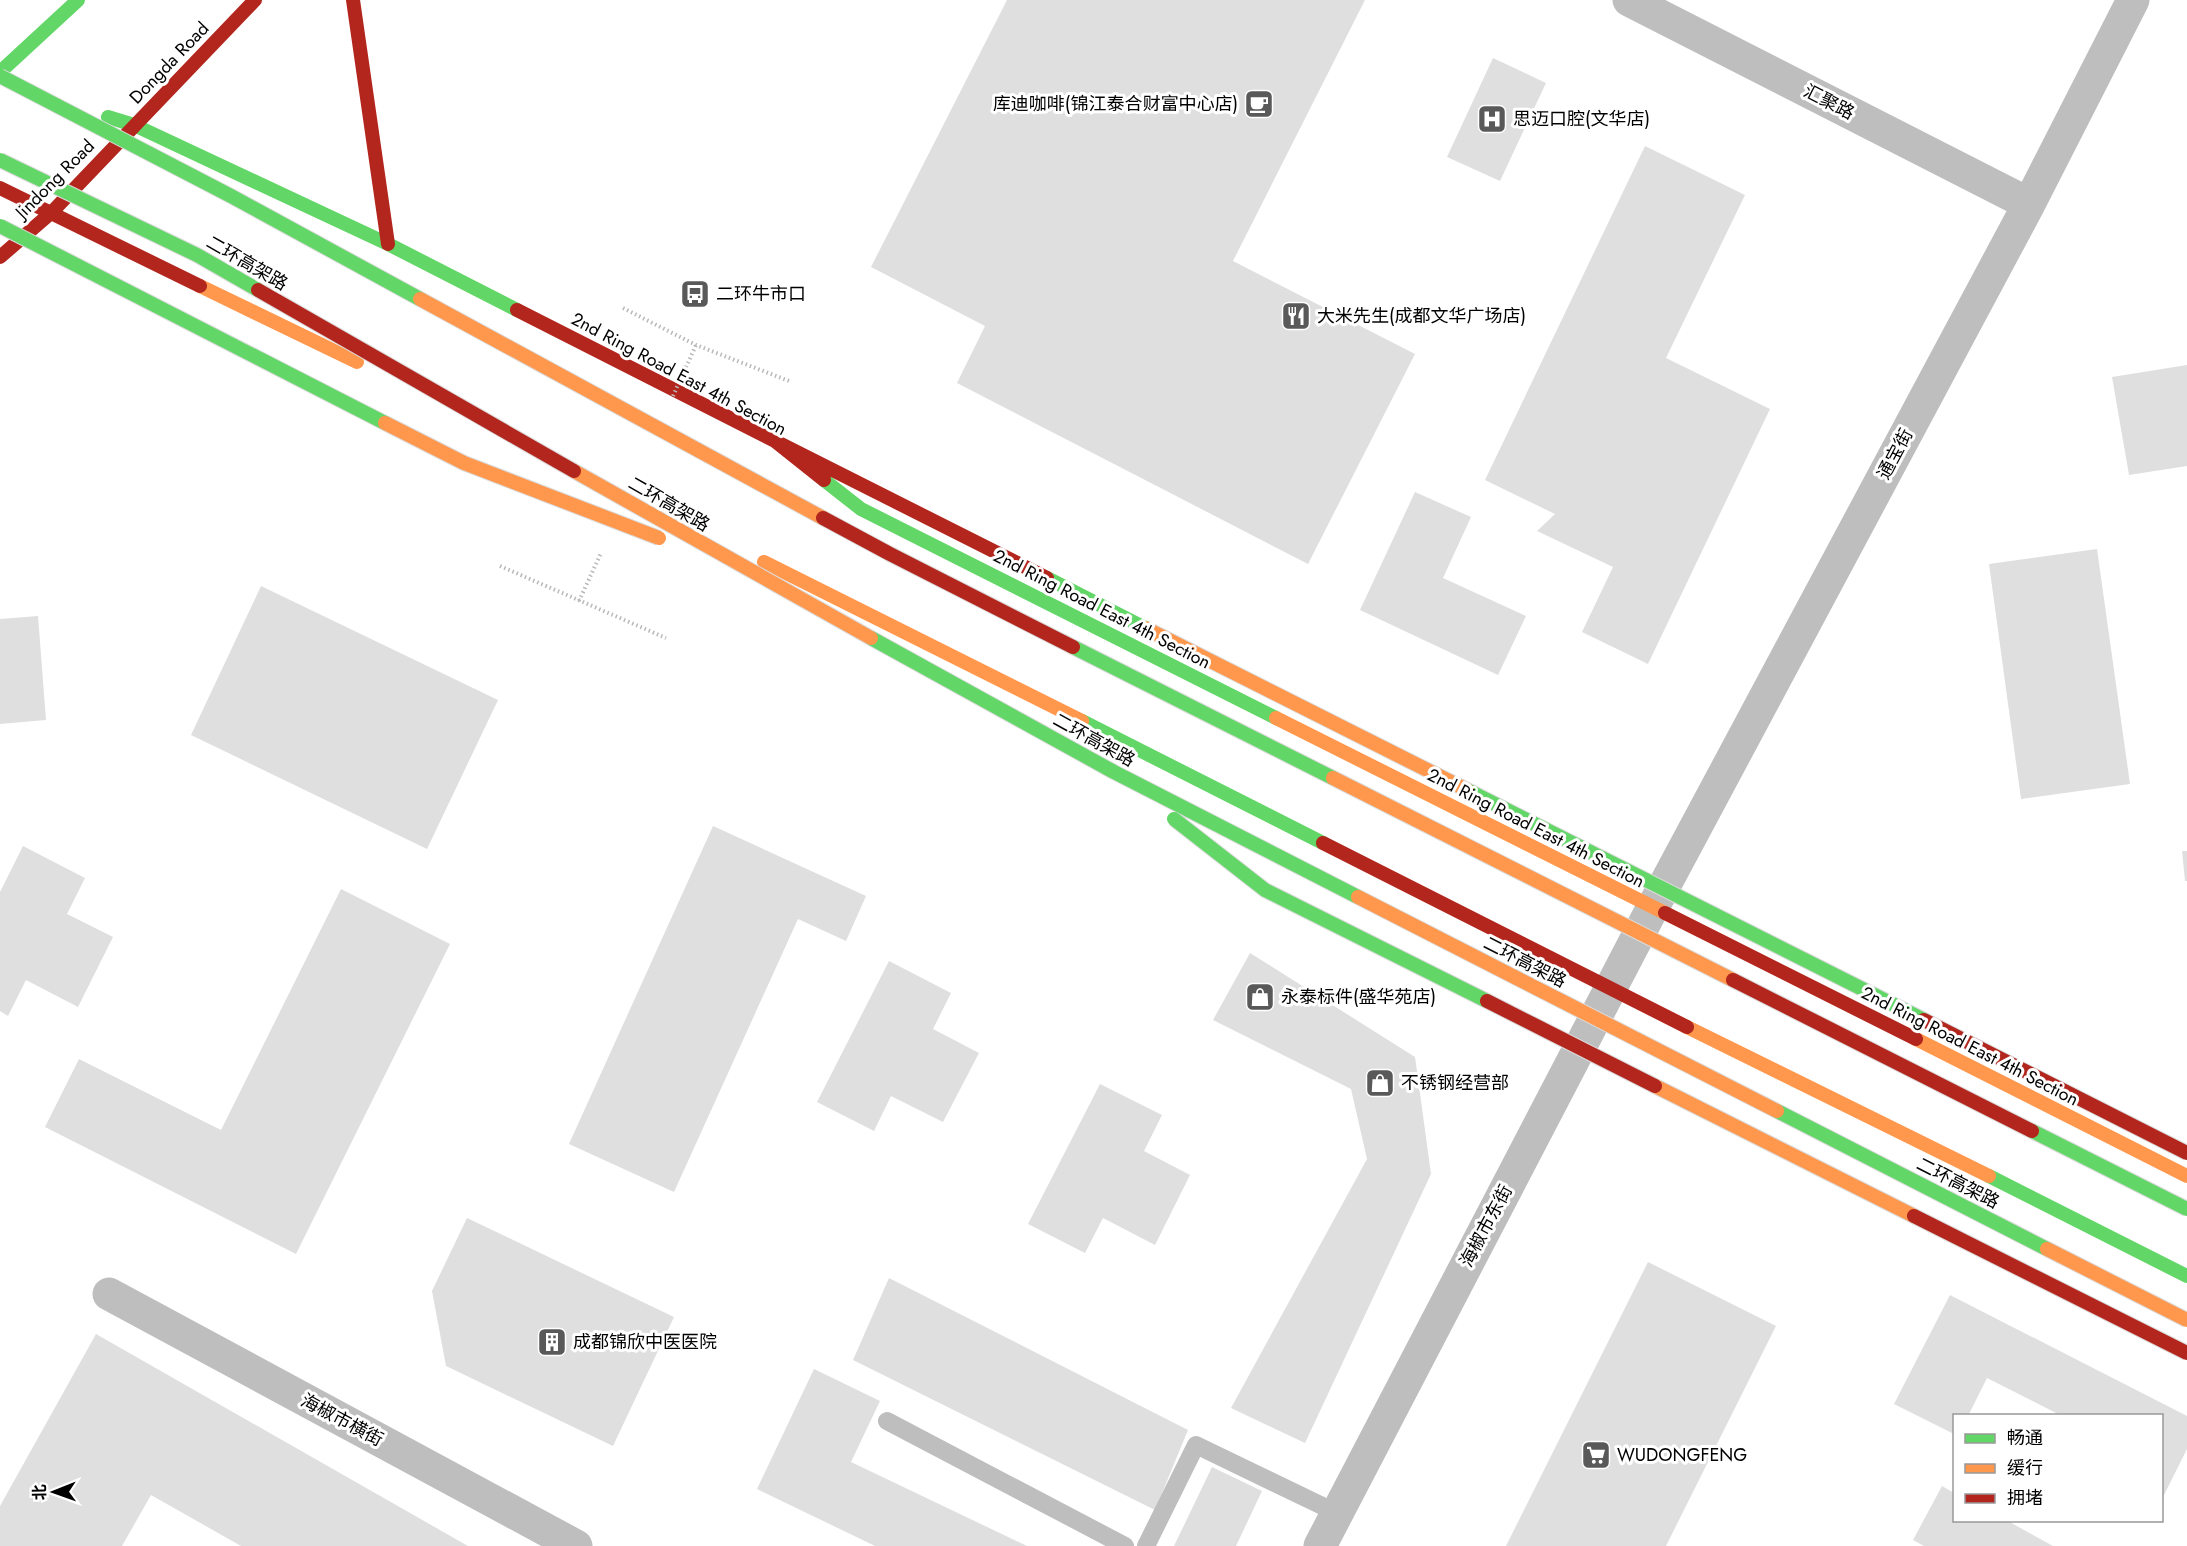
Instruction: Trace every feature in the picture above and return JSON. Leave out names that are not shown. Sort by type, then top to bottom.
[{"type":"main road","points":[[78,0],[0,74],[890,554],[2187,1209]]},
{"type":"main road","name":"Dongda Road","points":[[134,125],[255,0]]},
{"type":"main road","points":[[353,0],[388,244]]},
{"type":"main road","name":"2nd Ring Road East 4th Section","points":[[0,86],[134,125],[388,244],[775,441],[861,509],[2187,1176]]},
{"type":"main road","name":"Jindong Road","points":[[0,257],[52,212],[134,125]]},
{"type":"main road","name":"二环高架路","points":[[0,160],[197,255],[759,576],[1114,772],[2187,1320]]},
{"type":"main road","points":[[0,188],[941,649],[1610,989],[2187,1276]]},
{"type":"main road","points":[[0,226],[464,463],[759,576]]},
{"type":"main road","points":[[775,441],[2187,1153]]},
{"type":"main road","points":[[1114,772],[1265,890],[2187,1353]]},
{"type":"street","name":"汇聚路","points":[[1629,0],[2029,204]]},
{"type":"street","name":"通宝街","points":[[1653,907],[2029,204],[2133,0]]},
{"type":"street","name":"海椒市东街","points":[[1320,1546],[1653,907]]},
{"type":"street","name":"海椒市横街","points":[[109,1294],[576,1546]]},
{"type":"lane","points":[[887,1421],[1125,1546]]},
{"type":"lane","points":[[1146,1546],[1196,1445],[1337,1513]]},
{"type":"path","points":[[623,308],[696,345],[789,381]]},
{"type":"path","points":[[500,566],[666,638]]},
{"type":"building","points":[[1007,0],[1365,0],[1233,261],[1415,354],[1308,564],[957,383],[985,326],[871,267]]},
{"type":"building","points":[[1493,58],[1546,83],[1500,181],[1447,157]]},
{"type":"building","points":[[1645,146],[1745,195],[1666,358],[1770,409],[1648,664],[1582,632],[1613,567],[1537,531],[1555,514],[1485,480]]},
{"type":"building","points":[[2187,365],[2187,466],[2129,475],[2112,377]]},
{"type":"building","points":[[1415,492],[1471,517],[1443,578],[1526,616],[1498,675],[1360,610]]},
{"type":"building","points":[[2097,549],[2130,784],[2021,799],[1989,564]]},
{"type":"building","points":[[261,586],[498,700],[427,849],[191,735]]},
{"type":"building","points":[[38,616],[46,720],[0,724],[0,619]]},
{"type":"building","points":[[713,826],[866,896],[846,941],[798,919],[674,1192],[569,1144]]},
{"type":"building","points":[[23,846],[85,878],[67,914],[113,937],[78,1007],[26,980],[8,1016],[0,1011],[0,892]]},
{"type":"building","points":[[2182,851],[2187,851],[2187,881],[2185,881]]},
{"type":"building","points":[[341,889],[450,944],[296,1254],[45,1127],[79,1059],[221,1130]]},
{"type":"building","points":[[1250,953],[1415,1057],[1431,1174],[1305,1443],[1231,1408],[1367,1159],[1351,1089],[1213,1020]]},
{"type":"building","points":[[889,961],[951,993],[933,1029],[979,1053],[943,1122],[891,1096],[874,1131],[817,1102]]},
{"type":"building","points":[[1100,1084],[1162,1115],[1144,1151],[1190,1175],[1155,1245],[1103,1218],[1085,1253],[1028,1224]]},
{"type":"building","name":"成都锦欣中医医院","points":[[467,1218],[674,1317],[613,1446],[446,1366],[432,1291]]},
{"type":"building","points":[[1648,1262],[1776,1326],[1666,1546],[1506,1546]]},
{"type":"building","points":[[889,1278],[1188,1430],[1155,1510],[853,1360]]},
{"type":"building","points":[[1950,1295],[2187,1416],[2187,1449],[2163,1497],[2163,1414],[2058,1414],[1987,1378],[1969,1414],[1953,1414],[1953,1434],[1894,1404]]},
{"type":"building","points":[[96,1334],[468,1546],[241,1546],[151,1495],[122,1546],[0,1546],[0,1506]]},
{"type":"building","points":[[814,1369],[880,1401],[851,1462],[1027,1546],[875,1546],[757,1489]]},
{"type":"building","points":[[1212,1467],[1262,1491],[1236,1546],[1174,1546]]},
{"type":"building","points":[[1942,1486],[1953,1492],[1953,1522],[2010,1522],[2053,1546],[1924,1546],[1913,1540]]},
{"type":"traffic: fast","points":[[0,72],[78,0]]},
{"type":"traffic: fast","points":[[0,76],[231,196],[420,299]]},
{"type":"traffic: fast","points":[[108,117],[134,125],[388,244],[517,310]]},
{"type":"traffic: fast","points":[[0,160],[197,255],[258,290]]},
{"type":"traffic: fast","points":[[0,226],[385,423]]},
{"type":"traffic: fast","points":[[824,480],[861,509],[1276,718]]},
{"type":"traffic: fast","points":[[1047,578],[1145,628]]},
{"type":"traffic: fast","points":[[871,638],[1114,772],[1358,897]]},
{"type":"traffic: fast","points":[[1073,647],[1333,778]]},
{"type":"traffic: fast","points":[[1082,721],[1323,843]]},
{"type":"traffic: fast","points":[[1467,790],[1924,1020]]},
{"type":"traffic: fast","points":[[1174,819],[1265,890],[1487,1001]]},
{"type":"traffic: fast","points":[[1777,1111],[2047,1249]]},
{"type":"traffic: fast","points":[[2032,1131],[2187,1209]]},
{"type":"traffic: fast","points":[[1989,1176],[2187,1276]]},
{"type":"traffic: slow","points":[[200,286],[357,362]]},
{"type":"traffic: slow","points":[[420,299],[823,518]]},
{"type":"traffic: slow","points":[[385,423],[464,463],[659,538]]},
{"type":"traffic: slow","points":[[574,471],[871,638]]},
{"type":"traffic: slow","points":[[764,562],[1082,721]]},
{"type":"traffic: slow","points":[[1145,628],[1467,790]]},
{"type":"traffic: slow","points":[[1276,718],[1665,913]]},
{"type":"traffic: slow","points":[[1333,778],[1733,980]]},
{"type":"traffic: slow","points":[[1358,897],[1777,1111]]},
{"type":"traffic: slow","points":[[1687,1027],[1989,1176]]},
{"type":"traffic: slow","points":[[1916,1039],[2187,1176]]},
{"type":"traffic: slow","points":[[1655,1086],[1914,1216]]},
{"type":"traffic: slow","points":[[2047,1249],[2187,1320]]},
{"type":"traffic: jam","points":[[0,257],[52,212],[255,0]]},
{"type":"traffic: jam","points":[[353,0],[388,244]]},
{"type":"traffic: jam","points":[[0,188],[200,286]]},
{"type":"traffic: jam","points":[[258,290],[574,471]]},
{"type":"traffic: jam","points":[[517,310],[775,441],[824,480]]},
{"type":"traffic: jam","points":[[775,441],[1047,578]]},
{"type":"traffic: jam","points":[[823,518],[1073,647]]},
{"type":"traffic: jam","points":[[1323,843],[1687,1027]]},
{"type":"traffic: jam","points":[[1665,913],[1916,1039]]},
{"type":"traffic: jam","points":[[1733,980],[2032,1131]]},
{"type":"traffic: jam","points":[[1487,1001],[1655,1086]]},
{"type":"traffic: jam","points":[[1924,1020],[2187,1153]]},
{"type":"traffic: jam","points":[[1914,1216],[2187,1353]]},
{"type":"place","name":"库迪咖啡(锦江泰合财富中心店)","points":[[1259,104]]},
{"type":"place","name":"思迈口腔(文华店)","points":[[1492,119]]},
{"type":"place","name":"二环牛市口","points":[[695,294]]},
{"type":"place","name":"大米先生(成都文华广场店)","points":[[1296,316]]},
{"type":"place","name":"永泰标件(盛华苑店)","points":[[1260,997]]},
{"type":"place","name":"不锈钢经营部","points":[[1380,1083]]},
{"type":"place","name":"成都锦欣中医医院","points":[[552,1342]]},
{"type":"place","name":"WUDONGFENG","points":[[1596,1455]]}]
